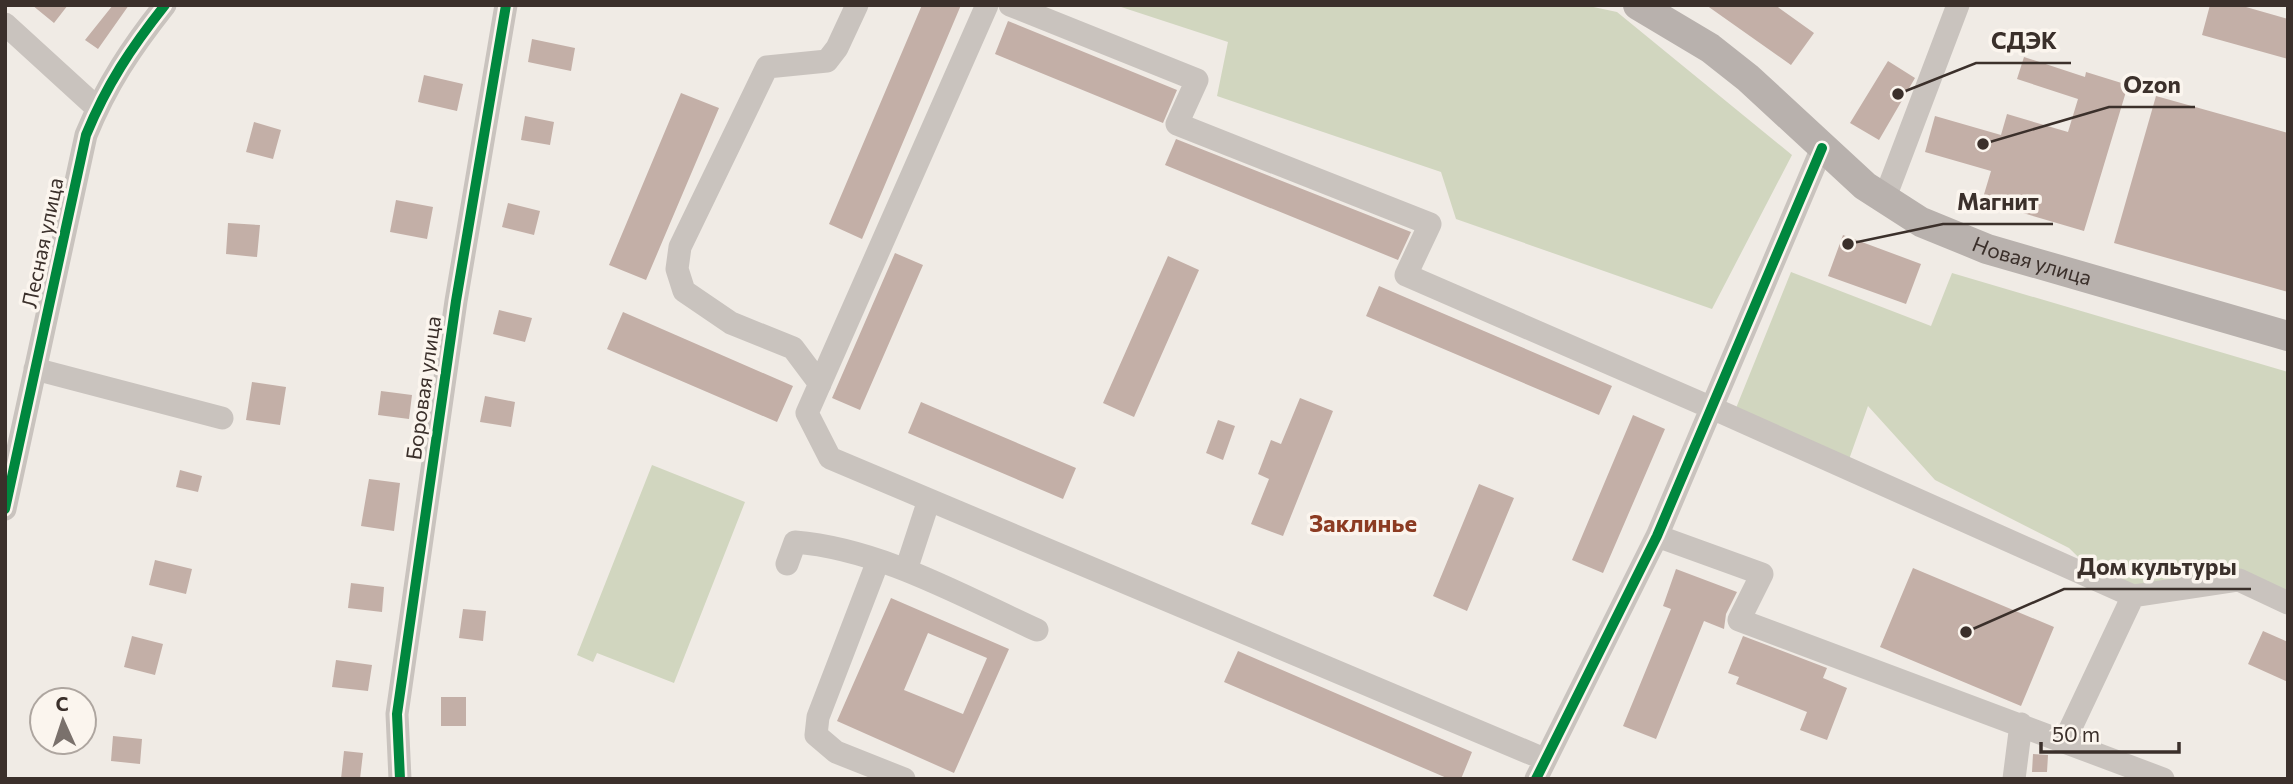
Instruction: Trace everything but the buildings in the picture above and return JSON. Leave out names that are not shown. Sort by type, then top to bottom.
[{"type":"main road","name":"Новая улица","points":[[1638,5],[1710,48],[1748,78],[1822,148],[1884,200],[1921,222],[1987,249],[2288,336]]},
{"type":"street","name":"Лесная улица","points":[[5,509],[9,475],[86,135],[125,55],[165,5]]},
{"type":"street","name":"Боровая улица","points":[[400,779],[397,714],[456,301],[506,5]]},
{"type":"street","points":[[820,384],[793,348],[731,323],[693,298],[684,290],[677,269],[680,247],[768,66],[827,61],[837,48],[856,5]]},
{"type":"street","points":[[987,5],[807,413],[830,458],[1540,769],[1657,536],[1822,148]]},
{"type":"street","points":[[1010,5],[1197,80],[1177,124],[1430,224],[1406,275],[2133,596],[2239,580],[2288,603]]},
{"type":"street","points":[[1884,200],[1958,5]]},
{"type":"street","points":[[5,24],[97,108]]},
{"type":"street","points":[[35,369],[222,418]]},
{"type":"street","points":[[905,570],[929,500]]},
{"type":"street","points":[[1657,536],[1762,574],[1738,620],[2065,740],[2163,779]]},
{"type":"street","points":[[788,564],[795,542],[825,544],[905,570],[1037,629]]},
{"type":"street","points":[[878,561],[818,718],[816,734],[836,752],[904,779]]},
{"type":"street","points":[[2065,740],[2133,596]]},
{"type":"street","points":[[2014,779],[2021,724]]},
{"type":"green space","points":[[1115,5],[1584,5],[1617,12],[1792,155],[1712,309],[1456,219],[1441,172],[1217,96],[1228,42]]},
{"type":"green space","points":[[1791,272],[1931,326],[1952,273],[2288,372],[2288,595],[2246,575],[2111,589],[2069,548],[1935,480],[1868,406],[1847,465],[1732,418]]},
{"type":"green space","points":[[652,465],[745,502],[674,683],[597,653],[593,662],[577,655]]},
{"type":"cycle path","points":[[5,509],[86,135],[102,99],[121,67],[165,5]]},
{"type":"cycle path","points":[[400,779],[397,714],[456,301],[506,5]]},
{"type":"cycle path","points":[[1536,779],[1657,536],[1822,148]]},
{"type":"place","name":"СДЭК","points":[[1898,94]]},
{"type":"place","name":"Ozon","points":[[1983,144]]},
{"type":"place","name":"Магнит","points":[[1848,244]]},
{"type":"place","name":"Дом культуры","points":[[1966,632]]},
{"type":"district","name":"Заклинье","points":[[1363,524]]}]
